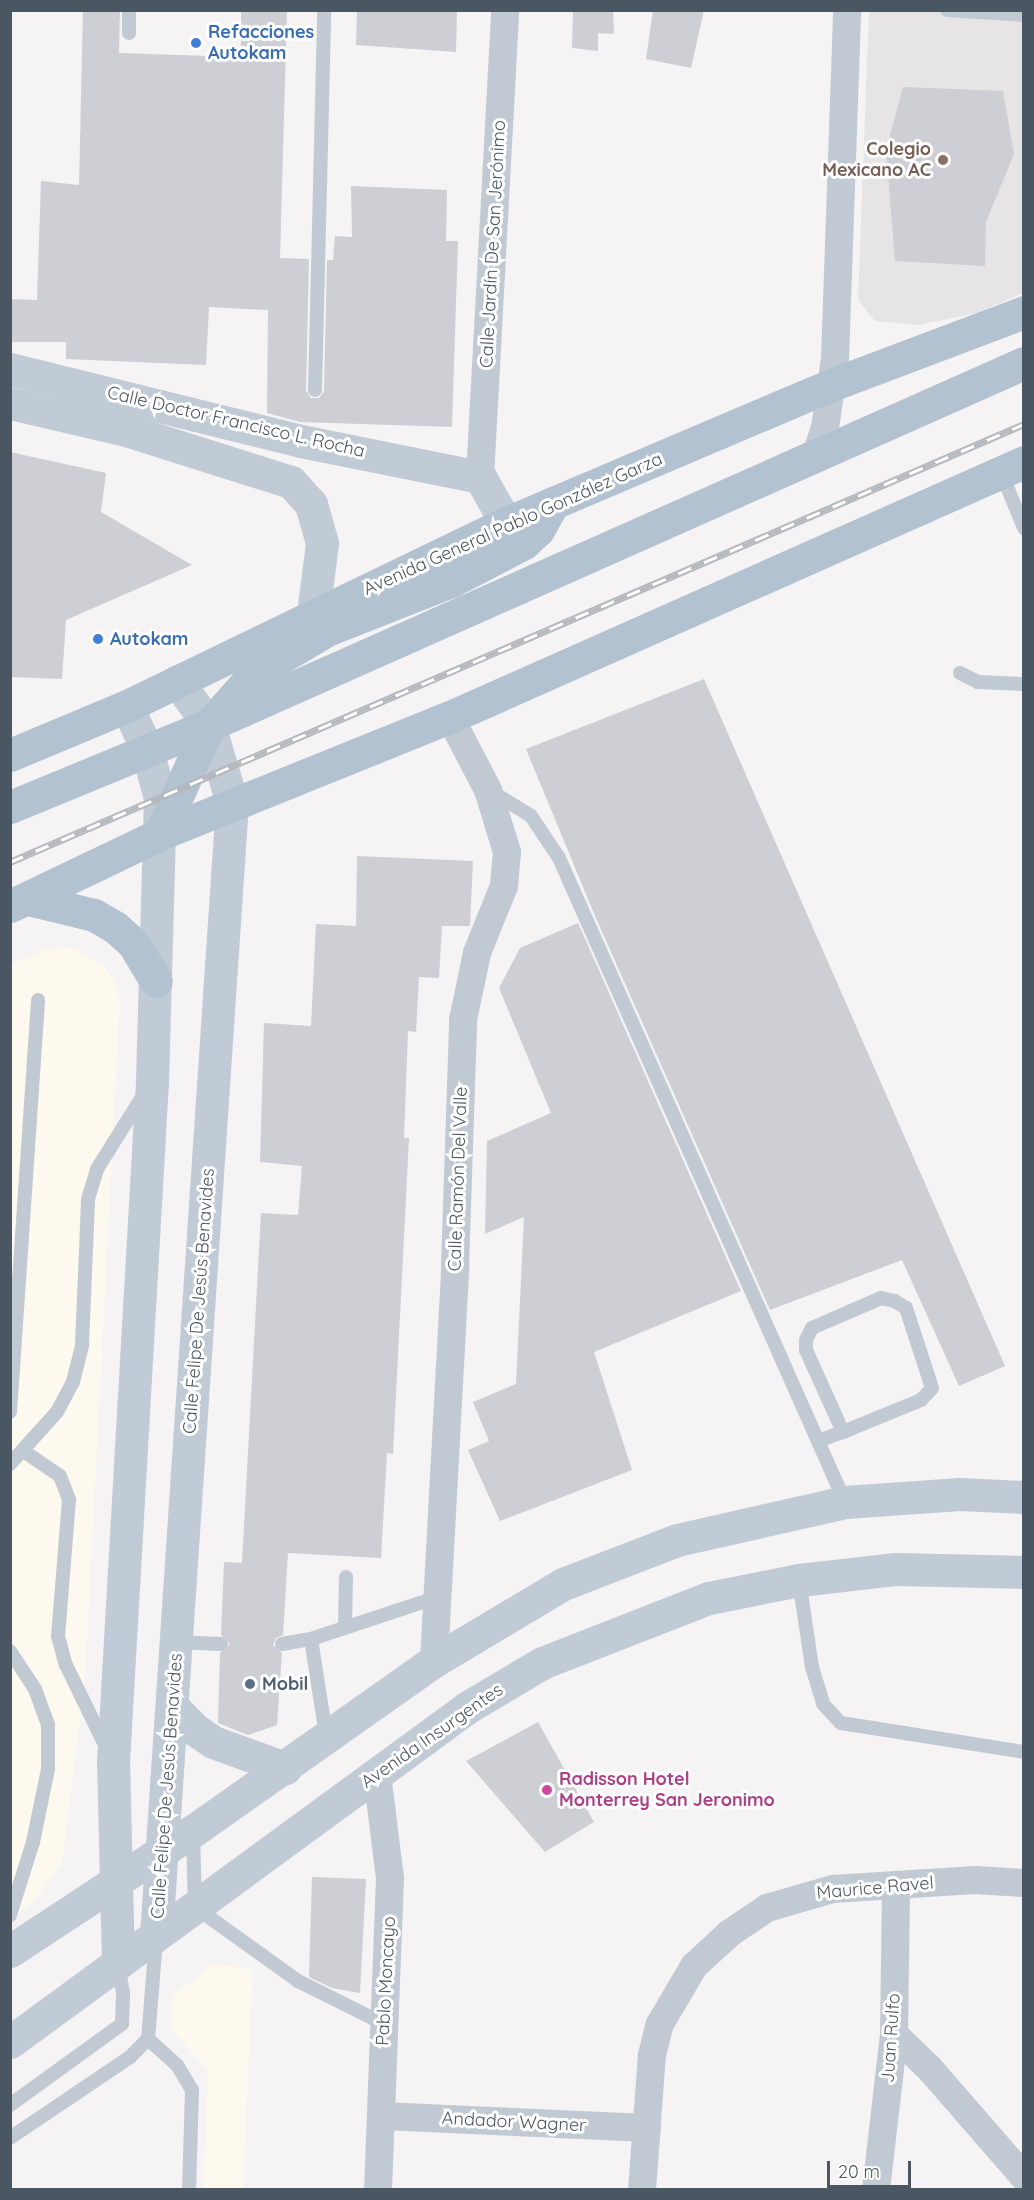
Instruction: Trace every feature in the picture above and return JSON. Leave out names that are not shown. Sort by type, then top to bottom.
[{"type":"main road","name":"Avenida General Pablo González Garza","points":[[10,755],[127,706],[313,614],[506,523],[831,385],[1023,312]]},
{"type":"main road","points":[[10,807],[209,725],[817,452],[1023,363]]},
{"type":"main road","points":[[19,902],[159,834],[450,717],[1012,467]]},
{"type":"main road","points":[[159,834],[209,725],[255,672],[327,630],[451,581],[524,543],[538,530],[553,503]]},
{"type":"main road","points":[[19,902],[94,915],[115,927],[133,943],[156,981]]},
{"type":"street","name":"Calle Jardín De San Jerónimo","points":[[480,477],[505,10]]},
{"type":"street","points":[[817,452],[831,385],[841,213],[847,10]]},
{"type":"street","name":"Calle Doctor Francisco L. Rocha","points":[[10,369],[135,398],[301,441],[480,477]]},
{"type":"street","points":[[126,430],[135,398]]},
{"type":"street","name":"Calle Doctor Francisco L. Rocha","points":[[10,403],[126,430],[291,482]]},
{"type":"street","points":[[301,441],[291,482],[311,504],[319,526],[321,566],[313,614]]},
{"type":"street","points":[[480,477],[506,523]]},
{"type":"street","name":"Calle Felipe De Jesús Benavides","points":[[156,1935],[164,1850],[232,803],[209,725],[177,681]]},
{"type":"street","points":[[118,1963],[113,1762],[152,1082],[160,798],[147,750],[127,706]]},
{"type":"street","name":"Calle Ramón Del Valle","points":[[434,1661],[435,1598],[455,1267],[464,1020],[477,953],[504,886],[507,852],[488,790],[450,717]]},
{"type":"street","points":[[10,1951],[193,1831],[434,1661],[562,1584],[677,1540],[845,1502],[960,1494],[1023,1497]]},
{"type":"street","name":"Avenida Insurgentes","points":[[10,2042],[468,1707],[542,1663],[709,1598],[799,1580],[896,1569],[1023,1572]]},
{"type":"street","points":[[173,1707],[194,1729],[213,1742],[285,1768]]},
{"type":"street","name":"Pablo Moncayo","points":[[377,1774],[390,1878],[382,2023],[382,2116],[378,2190]]},
{"type":"street","name":"Maurice Ravel","points":[[642,2190],[652,2055],[660,2024],[675,1993],[694,1966],[730,1933],[785,1901],[833,1889],[975,1880],[1023,1883]]},
{"type":"street","name":"Juan Rulfo","points":[[876,2190],[894,2034],[896,1885]]},
{"type":"street","points":[[894,2034],[938,2077],[1023,2177]]},
{"type":"street","name":"Andador Wagner","points":[[382,2116],[647,2128]]},
{"type":"lane","points":[[129,10],[129,33]]},
{"type":"lane","points":[[315,390],[324,10]]},
{"type":"lane","points":[[947,10],[1023,15]]},
{"type":"lane","points":[[1012,467],[1023,528]]},
{"type":"lane","points":[[960,673],[978,682],[1023,684]]},
{"type":"lane","points":[[488,790],[531,816],[559,858],[845,1502]]},
{"type":"lane","points":[[10,1412],[38,1000]]},
{"type":"lane","points":[[10,1464],[25,1452],[57,1412],[73,1382],[82,1345],[88,1199],[97,1169],[152,1082]]},
{"type":"lane","points":[[818,1441],[843,1432],[921,1400],[932,1388],[906,1308],[895,1301],[881,1298],[812,1328],[806,1340],[806,1350],[843,1432]]},
{"type":"lane","points":[[25,1452],[60,1476],[69,1500],[58,1636],[66,1665],[113,1762]]},
{"type":"lane","points":[[345,1628],[346,1577]]},
{"type":"lane","points":[[799,1580],[812,1667],[823,1704],[841,1723],[1023,1752]]},
{"type":"lane","points":[[282,1644],[311,1639],[435,1598]]},
{"type":"lane","points":[[311,1639],[326,1737]]},
{"type":"lane","points":[[177,1642],[221,1644]]},
{"type":"lane","points":[[10,1651],[35,1689],[48,1724],[44,1790],[33,1842],[10,1916]]},
{"type":"lane","points":[[193,1831],[195,1907],[298,1981],[382,2023]]},
{"type":"lane","points":[[10,2138],[130,2056],[148,2039],[156,1935]]},
{"type":"lane","points":[[10,2105],[122,2024],[123,1993],[118,1963]]},
{"type":"lane","points":[[148,2039],[177,2065],[192,2090],[189,2190]]},
{"type":"shaded area","name":"Colegio Mexicano AC","points":[[869,11],[1023,11],[1023,293],[977,313],[918,325],[875,321],[858,300]]},
{"type":"shaded area","points":[[71,948],[105,966],[118,989],[120,1002],[85,1682],[62,1864],[34,1901],[11,1917],[11,964],[47,949]]},
{"type":"shaded area","points":[[213,1964],[253,1969],[243,2189],[203,2189],[208,2071],[171,2029],[172,1996]]},
{"type":"building","points":[[83,10],[120,10],[119,53],[241,57],[241,10],[287,10],[280,258],[309,259],[306,390],[311,398],[319,398],[324,391],[327,260],[333,260],[335,236],[352,237],[351,186],[447,190],[446,241],[458,241],[452,427],[300,422],[267,413],[268,310],[209,307],[206,365],[66,359],[66,342],[10,342],[10,299],[37,300],[41,181],[79,185]]},
{"type":"building","points":[[357,10],[457,10],[456,52],[356,45]]},
{"type":"building","points":[[573,10],[613,10],[614,34],[598,33],[598,51],[572,48]]},
{"type":"building","points":[[653,10],[704,10],[691,68],[646,59]]},
{"type":"building","points":[[903,87],[1003,91],[1014,154],[986,222],[985,266],[895,261],[886,150]]},
{"type":"building","points":[[10,452],[106,473],[101,512],[192,565],[66,620],[62,679],[10,677]]},
{"type":"building","points":[[704,679],[1005,1366],[959,1386],[902,1260],[770,1310],[595,916],[526,749]]},
{"type":"building","points":[[357,856],[473,861],[470,926],[442,926],[439,978],[419,977],[416,1032],[408,1031],[404,1138],[409,1138],[393,1454],[387,1453],[381,1558],[288,1553],[283,1635],[276,1638],[273,1645],[282,1653],[277,1725],[248,1735],[218,1723],[220,1653],[230,1644],[221,1635],[224,1562],[242,1563],[261,1213],[298,1215],[302,1166],[260,1162],[264,1023],[311,1026],[316,924],[356,926]]},
{"type":"building","points":[[578,923],[741,1291],[594,1352],[632,1470],[500,1521],[468,1450],[489,1441],[473,1402],[516,1384],[524,1217],[485,1234],[487,1141],[551,1113],[499,988],[520,948]]},
{"type":"building","points":[[538,1722],[594,1822],[545,1852],[466,1761]]},
{"type":"building","points":[[312,1877],[366,1879],[360,1993],[332,1988],[309,1977]]},
{"type":"railway","points":[[10,862],[1024,424]]},
{"type":"place","name":"Refacciones Autokam","points":[[196,43]]},
{"type":"place","name":"Colegio Mexicano AC","points":[[943,160]]},
{"type":"place","name":"Autokam","points":[[98,639]]},
{"type":"place","name":"Mobil","points":[[250,1684]]},
{"type":"place","name":"Radisson Hotel Monterrey San Jeronimo","points":[[547,1790]]}]
